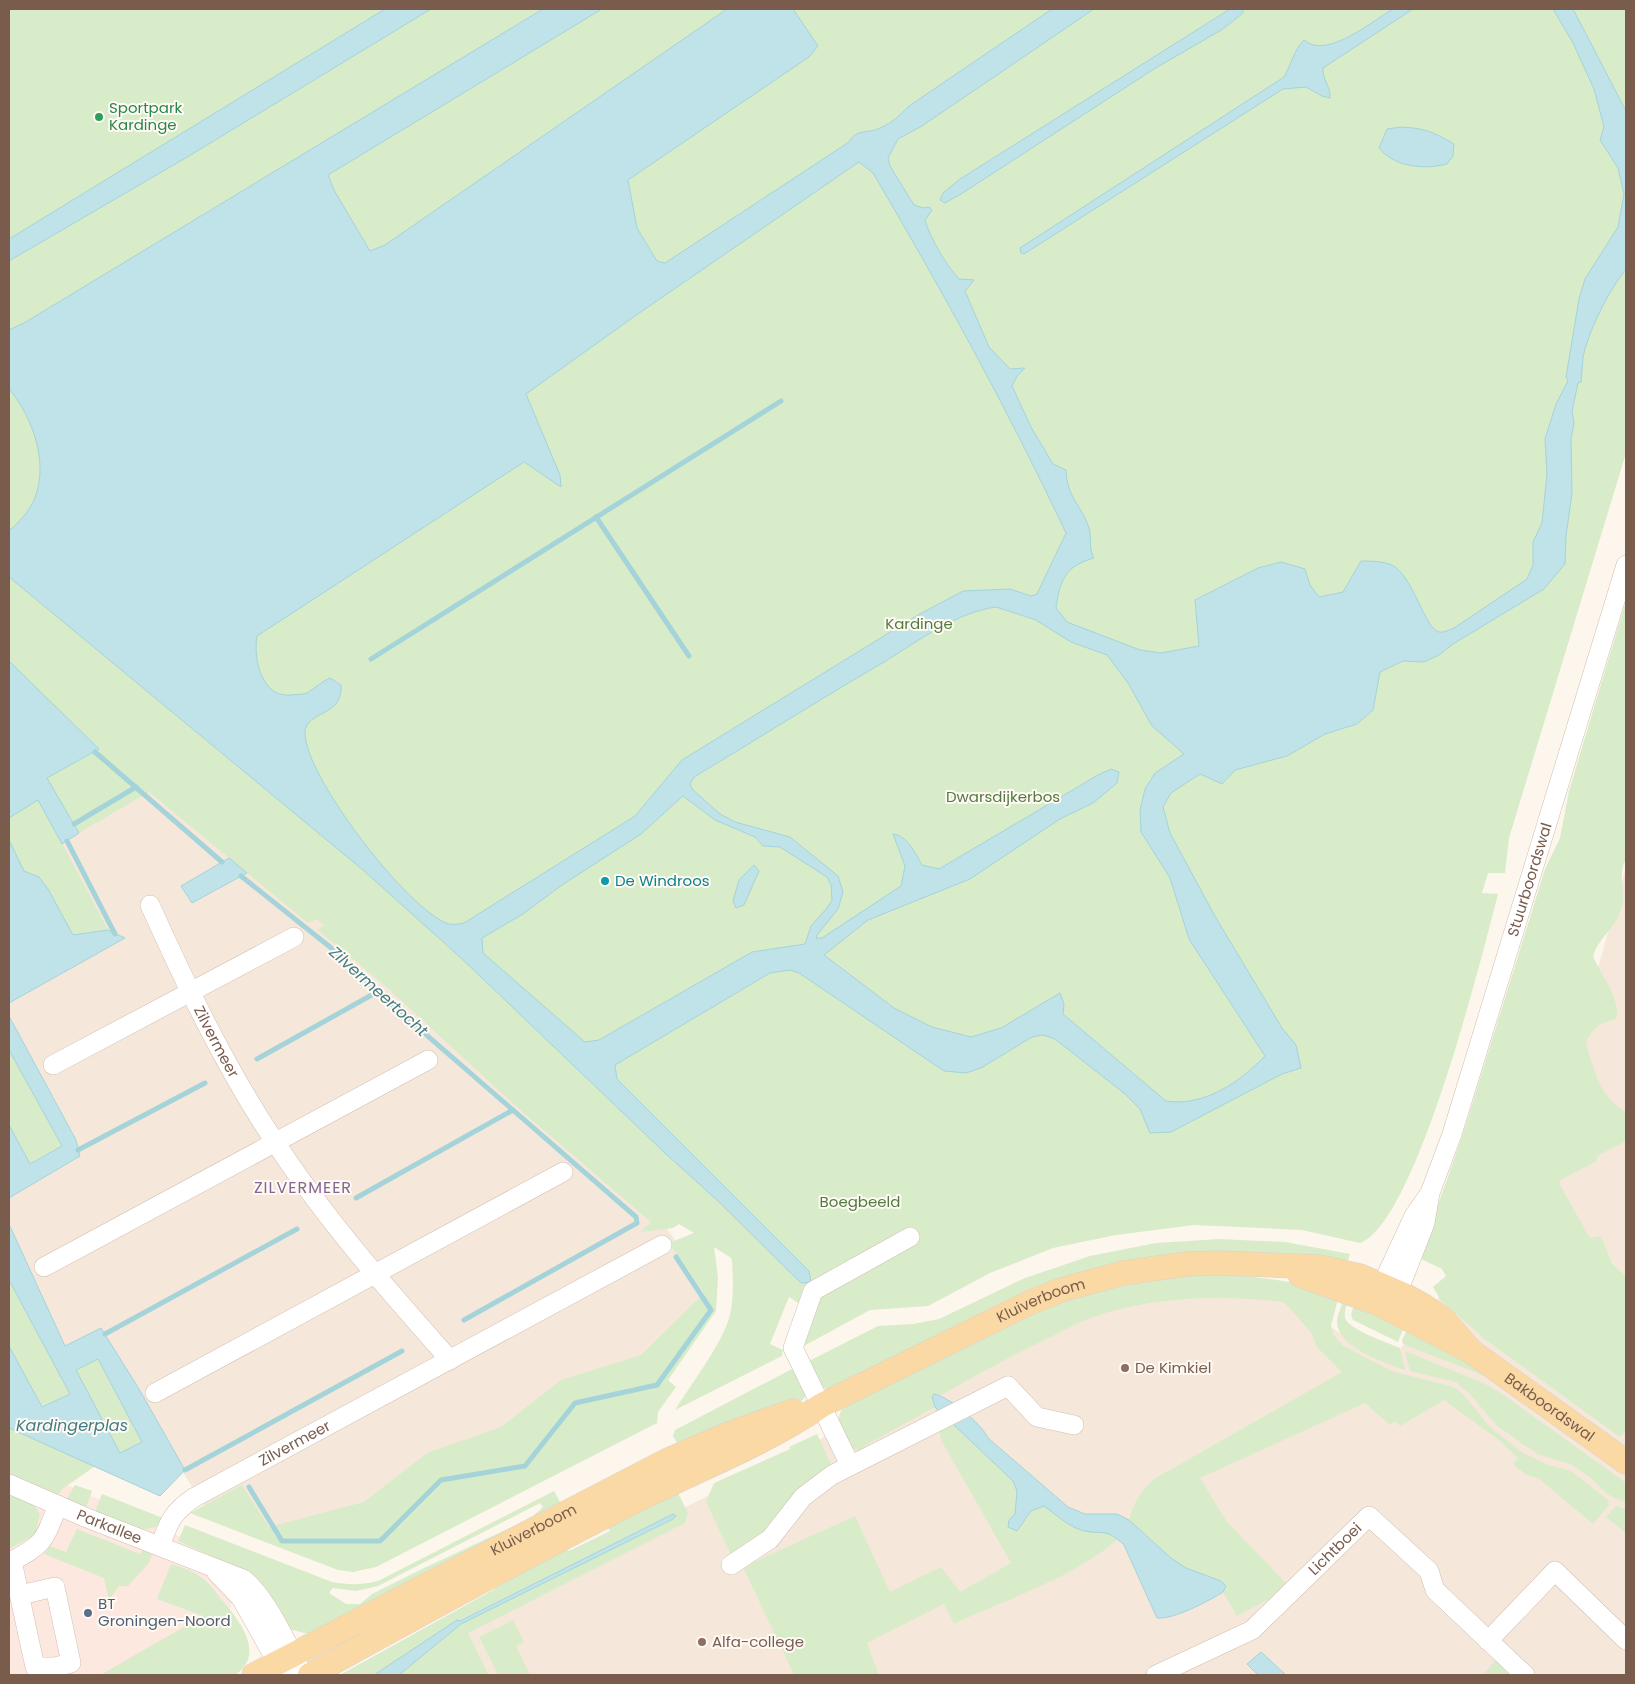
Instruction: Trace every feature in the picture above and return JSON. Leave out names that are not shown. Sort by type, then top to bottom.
[{"type":"main road","name":"Kluiverboom","points":[[310,1675],[533,1552],[681,1477],[792,1425],[822,1405],[1031,1302],[1092,1280],[1147,1268],[1187,1264],[1220,1263],[1280,1267],[1319,1267],[1338,1270],[1388,1294]]},
{"type":"main road","name":"Bakboordswal","points":[[1388,1294],[1626,1462]]},
{"type":"main road","name":"Kluiverboom","points":[[254,1675],[293,1667],[666,1461],[782,1413],[822,1405]]},
{"type":"street","name":"Stuurboordswal","points":[[1388,1294],[1414,1216],[1430,1193],[1455,1124],[1626,565]]},
{"type":"street","name":"Zilvermeer","points":[[150,905],[189,993],[231,1071],[274,1142],[300,1179],[374,1274],[450,1360]]},
{"type":"street","name":"Zilvermeer","points":[[53,1065],[294,937]]},
{"type":"street","points":[[44,1267],[428,1060]]},
{"type":"street","points":[[155,1393],[563,1172]]},
{"type":"street","points":[[850,1465],[793,1348],[813,1291],[910,1237]]},
{"type":"street","name":"Zilvermeer","points":[[160,1546],[172,1517],[180,1507],[194,1497],[662,1245]]},
{"type":"street","points":[[731,1565],[770,1539],[803,1497],[850,1465],[1008,1386],[1037,1417],[1074,1425]]},
{"type":"street","name":"Parkallee","points":[[9,1484],[58,1506],[244,1579],[256,1590],[293,1667]]},
{"type":"street","points":[[20,1595],[11,1562],[39,1546],[44,1540],[58,1506]]},
{"type":"street","name":"Lichtboei","points":[[1156,1675],[1252,1630],[1369,1516],[1429,1571],[1435,1590],[1525,1675]]},
{"type":"street","points":[[1488,1641],[1555,1571],[1626,1640]]},
{"type":"shaded area","points":[[151,784],[346,942],[662,1222],[711,1290],[646,1365],[366,1521],[263,1533],[206,1509],[98,1338],[64,1357],[9,1249],[9,1186],[72,1150],[9,1032],[9,982],[53,839]]},
{"type":"shaded area","points":[[1626,868],[1626,1675],[361,1675],[386,1658],[878,1410],[1216,1254],[1389,1364],[1546,1153]]},
{"type":"shaded area","points":[[9,1458],[241,1565],[219,1653],[188,1675],[9,1675]]},
{"type":"green space","name":"Kardinge","points":[[9,9],[1626,9],[1626,453],[1509,838],[1505,873],[1488,873],[1482,893],[1498,894],[1478,972],[1444,1084],[1424,1140],[1403,1189],[1381,1225],[1360,1243],[1302,1230],[1194,1225],[1116,1235],[1053,1248],[990,1273],[928,1306],[870,1310],[800,1348],[809,1310],[789,1297],[770,1344],[783,1350],[782,1356],[675,1410],[714,1350],[727,1326],[730,1315],[733,1295],[732,1261],[731,1258],[714,1247],[718,1277],[716,1311],[668,1380],[676,1387],[658,1412],[657,1423],[376,1567],[353,1572],[338,1570],[190,1513],[242,1485],[269,1527],[364,1502],[427,1453],[501,1427],[561,1380],[641,1355],[704,1293],[669,1243],[694,1233],[679,1224],[673,1228],[640,1232],[651,1222],[518,1108],[383,984],[318,930],[324,925],[316,919],[308,923],[149,792],[79,833],[70,817],[53,826],[108,930],[90,933],[9,977]]},
{"type":"green space","points":[[1626,601],[1626,860],[1622,870],[1623,900],[1617,920],[1593,956],[1613,995],[1617,1012],[1616,1019],[1598,1026],[1591,1033],[1586,1043],[1595,1072],[1604,1091],[1610,1100],[1626,1111],[1626,1141],[1597,1156],[1597,1161],[1560,1180],[1560,1185],[1590,1238],[1601,1236],[1612,1264],[1626,1276],[1626,1435],[1624,1433],[1620,1437],[1486,1340],[1441,1301],[1433,1287],[1446,1276],[1442,1269],[1419,1258],[1462,1137],[1545,869],[1560,838],[1569,791]]},
{"type":"green space","points":[[9,1050],[62,1146],[30,1164],[28,1161],[9,1173]]},
{"type":"green space","points":[[1219,1239],[1285,1242],[1350,1254],[1346,1267],[1188,1254],[829,1390],[819,1386],[809,1361],[878,1326],[913,1324],[939,1319],[1025,1278],[1090,1256],[1156,1243]]},
{"type":"green space","points":[[1197,1274],[1234,1275],[1269,1279],[1303,1285],[1339,1295],[1331,1326],[1333,1334],[1342,1345],[1391,1371],[1454,1387],[1462,1393],[1491,1428],[1523,1453],[1548,1465],[1571,1471],[1608,1500],[1609,1505],[1593,1524],[1538,1478],[1526,1475],[1513,1464],[1518,1458],[1499,1440],[1444,1400],[1400,1426],[1395,1421],[1390,1425],[1365,1403],[1200,1478],[1227,1522],[1286,1583],[1269,1599],[1237,1616],[1223,1592],[1226,1586],[1179,1564],[1163,1553],[1129,1520],[1135,1503],[1141,1493],[1154,1479],[1342,1372],[1317,1347],[1311,1332],[1284,1302],[1239,1298],[1194,1298],[1127,1307],[1079,1323],[941,1395],[934,1394],[936,1407],[1013,1481],[1017,1491],[1015,1514],[1026,1520],[1031,1511],[1045,1506],[1081,1530],[1105,1532],[1118,1539],[1082,1565],[1062,1576],[954,1624],[944,1604],[867,1643],[879,1675],[794,1675],[743,1567],[855,1516],[890,1592],[941,1567],[960,1592],[1011,1563],[941,1440],[935,1407],[864,1446],[866,1451],[860,1451],[852,1448],[839,1422],[839,1416],[845,1406],[985,1335],[1071,1298],[1117,1285]]},
{"type":"green space","points":[[9,1280],[68,1388],[100,1416],[76,1370],[98,1359],[143,1442],[120,1453],[118,1450],[61,1490],[58,1496],[54,1494],[35,1507],[40,1514],[35,1535],[9,1549]]},
{"type":"green space","points":[[1345,1297],[1349,1298],[1345,1313],[1345,1318],[1348,1322],[1353,1327],[1369,1335],[1400,1348],[1405,1370],[1364,1353],[1354,1347],[1339,1332],[1337,1323]]},
{"type":"green space","points":[[1355,1301],[1406,1322],[1398,1342],[1353,1320],[1351,1315]]},
{"type":"green space","points":[[1410,1324],[1490,1378],[1403,1344],[1402,1340]]},
{"type":"green space","points":[[1405,1351],[1483,1383],[1501,1393],[1626,1483],[1626,1503],[1607,1494],[1591,1478],[1572,1465],[1538,1454],[1524,1445],[1495,1424],[1470,1394],[1456,1382],[1410,1371]]},
{"type":"green space","points":[[792,1369],[806,1394],[803,1400],[681,1449],[673,1436],[675,1430]]},
{"type":"green space","points":[[817,1434],[833,1468],[778,1520],[732,1557],[706,1502],[714,1483],[790,1449],[789,1447]]},
{"type":"green space","points":[[75,1485],[92,1491],[86,1508],[66,1500]]},
{"type":"green space","points":[[674,1485],[688,1513],[685,1523],[468,1633],[489,1675],[399,1675],[461,1624],[673,1519],[675,1517],[673,1514],[459,1621],[457,1620],[374,1675],[340,1675],[493,1590],[526,1562],[567,1548],[569,1551],[610,1531],[608,1527]]},
{"type":"green space","points":[[554,1491],[560,1502],[535,1522],[312,1635],[289,1629],[234,1566],[178,1541],[185,1525],[332,1582],[355,1584],[378,1581]],"holes":[[[540,1503],[543,1507],[531,1518],[372,1594],[360,1604],[346,1604],[329,1593],[333,1588],[356,1591],[378,1586]]]},
{"type":"green space","points":[[102,1494],[163,1518],[156,1527],[141,1530],[95,1512]]},
{"type":"green space","points":[[1616,1506],[1626,1509],[1626,1533],[1606,1517]]},
{"type":"green space","points":[[77,1529],[140,1554],[143,1550],[152,1555],[148,1564],[128,1586],[119,1586],[109,1600],[104,1578],[44,1554],[50,1546],[66,1552]]},
{"type":"green space","points":[[171,1564],[191,1571],[205,1580],[234,1616],[246,1636],[249,1647],[249,1657],[244,1666],[235,1675],[100,1675],[203,1616],[157,1599]]},
{"type":"green space","points":[[513,1620],[524,1642],[516,1646],[530,1675],[498,1675],[479,1637]]},
{"type":"green space","points":[[1497,1658],[1516,1675],[1483,1675]]},
{"type":"water","points":[[385,9],[431,9],[189,156],[9,261],[9,239]]},
{"type":"water","points":[[543,9],[602,9],[328,175],[334,190],[370,251],[385,245],[727,9],[793,9],[818,46],[809,57],[628,180],[637,228],[657,261],[665,263],[849,142],[859,133],[876,130],[888,124],[909,106],[1052,9],[1094,9],[922,126],[898,139],[888,158],[890,166],[914,205],[923,208],[929,207],[932,210],[925,220],[939,251],[949,266],[959,279],[974,280],[965,291],[989,347],[1010,369],[1025,368],[1017,376],[1012,386],[1031,427],[1053,464],[1066,470],[1069,488],[1089,528],[1091,550],[1094,558],[1076,565],[1070,570],[1062,582],[1056,608],[1067,622],[1140,650],[1161,653],[1199,646],[1195,600],[1258,568],[1281,562],[1305,569],[1310,585],[1319,597],[1343,592],[1361,561],[1373,561],[1392,565],[1400,571],[1413,590],[1428,622],[1439,632],[1442,632],[1454,628],[1527,579],[1533,565],[1533,542],[1542,523],[1547,474],[1545,439],[1556,404],[1568,381],[1566,377],[1579,299],[1585,279],[1618,227],[1624,194],[1618,168],[1600,140],[1604,127],[1594,89],[1573,43],[1553,9],[1573,9],[1626,111],[1626,270],[1606,299],[1585,348],[1581,382],[1578,383],[1572,411],[1574,423],[1571,439],[1572,493],[1566,536],[1565,564],[1544,589],[1453,644],[1439,655],[1424,662],[1403,661],[1380,672],[1373,710],[1357,724],[1325,734],[1287,756],[1235,770],[1222,784],[1200,774],[1171,793],[1163,807],[1170,833],[1216,918],[1282,1028],[1296,1045],[1301,1068],[1282,1074],[1171,1132],[1150,1133],[1140,1109],[1125,1094],[1055,1039],[1043,1035],[1032,1037],[981,1068],[966,1073],[944,1071],[799,973],[790,970],[770,973],[615,1065],[617,1079],[809,1271],[811,1282],[801,1283],[718,1201],[666,1154],[461,958],[363,870],[9,577],[9,530],[23,517],[33,503],[40,469],[34,435],[28,418],[9,389],[9,330],[24,323]],"holes":[[[859,162],[873,173],[924,261],[998,396],[1066,533],[1037,594],[1031,596],[1010,589],[963,591],[918,615],[682,760],[635,816],[464,923],[449,924],[431,914],[409,895],[385,869],[339,808],[321,778],[309,752],[305,732],[307,725],[311,720],[331,709],[340,696],[341,685],[330,678],[305,694],[281,694],[273,690],[266,684],[258,666],[257,636],[524,462],[561,487],[560,475],[526,394],[635,316]],[[996,607],[1036,620],[1071,642],[1107,655],[1128,683],[1152,726],[1184,754],[1155,773],[1145,789],[1140,810],[1141,832],[1170,878],[1189,939],[1265,1056],[1244,1075],[1220,1090],[1194,1100],[1166,1101],[1063,1014],[1064,1004],[1060,993],[1001,1028],[971,1037],[932,1027],[894,1008],[824,955],[868,920],[970,879],[1060,819],[1093,803],[1117,783],[1119,772],[1111,769],[1098,775],[939,869],[922,865],[907,842],[898,835],[893,834],[905,866],[901,886],[822,938],[816,938],[838,909],[843,892],[838,876],[790,837],[735,822],[720,814],[692,789],[690,784],[694,777],[938,628],[981,610]],[[683,796],[715,820],[755,837],[763,846],[780,847],[827,877],[831,885],[832,900],[811,926],[805,944],[752,952],[599,1040],[585,1042],[483,953],[482,938],[523,914],[562,885],[641,834]]]},
{"type":"water","points":[[1230,9],[1243,9],[1243,13],[1223,29],[1154,69],[961,194],[945,203],[940,200],[943,193],[960,179]]},
{"type":"water","points":[[1393,9],[1413,9],[1323,68],[1330,98],[1322,96],[1306,87],[1283,89],[1024,254],[1021,253],[1020,248],[1284,77],[1295,53],[1304,40],[1313,45],[1336,42],[1361,30]]},
{"type":"water","points":[[1401,127],[1416,128],[1447,140],[1454,144],[1453,156],[1447,164],[1429,167],[1401,163],[1393,159],[1379,148],[1387,129]]},
{"type":"water","points":[[9,661],[99,749],[47,778],[79,833],[62,844],[38,800],[9,818]]},
{"type":"water","points":[[9,840],[24,871],[39,877],[48,889],[73,935],[108,930],[125,938],[9,1003]]},
{"type":"water","points":[[229,858],[247,873],[192,903],[181,886]]},
{"type":"water","points":[[754,865],[759,871],[744,905],[736,908],[733,901],[739,880]]},
{"type":"water","points":[[9,1016],[76,1140],[80,1156],[9,1198],[9,1125],[30,1164],[62,1146],[9,1050]]},
{"type":"water","name":"Kardingerplas","points":[[9,1224],[65,1346],[101,1328],[139,1389],[185,1470],[160,1496],[9,1428],[9,1346],[42,1407],[70,1394],[9,1280]],"holes":[[[98,1359],[142,1442],[120,1453],[76,1370]]]},
{"type":"water","points":[[934,1394],[948,1400],[964,1412],[985,1432],[988,1438],[1068,1507],[1085,1514],[1117,1514],[1129,1520],[1171,1558],[1186,1568],[1221,1581],[1226,1586],[1223,1592],[1181,1613],[1157,1618],[1124,1545],[1112,1535],[1088,1532],[1071,1526],[1044,1506],[1031,1511],[1017,1531],[1008,1527],[1009,1520],[1015,1514],[1017,1491],[1013,1481],[935,1407],[932,1397]]},
{"type":"water","points":[[673,1514],[676,1516],[673,1519],[461,1624],[399,1675],[374,1675],[457,1620],[460,1621]]},
{"type":"water","points":[[1261,1652],[1286,1675],[1258,1675],[1247,1664]]},
{"type":"waterway","points":[[371,659],[781,401]]},
{"type":"waterway","points":[[596,517],[689,656]]},
{"type":"waterway","name":"Zilvermeertocht","points":[[95,752],[222,862]]},
{"type":"waterway","points":[[74,824],[136,787]]},
{"type":"waterway","points":[[67,841],[115,934]]},
{"type":"waterway","points":[[241,876],[330,947],[377,992],[636,1217],[637,1223],[464,1320]]},
{"type":"waterway","points":[[257,1059],[377,992]]},
{"type":"waterway","points":[[78,1150],[205,1083]]},
{"type":"waterway","points":[[356,1198],[513,1110]]},
{"type":"waterway","points":[[105,1334],[297,1229]]},
{"type":"waterway","points":[[249,1487],[282,1541],[380,1541],[441,1480],[525,1466],[575,1403],[657,1385],[711,1310],[676,1257]]},
{"type":"waterway","points":[[185,1470],[402,1351]]},
{"type":"place","name":"Sportpark Kardinge","points":[[99,117]]},
{"type":"place","name":"De Windroos","points":[[605,881]]},
{"type":"place","name":"De Kimkiel","points":[[1125,1368]]},
{"type":"place","name":"BT Groningen-Noord","points":[[88,1613]]},
{"type":"place","name":"Alfa-college","points":[[702,1642]]},
{"type":"district","name":"ZILVERMEER","points":[[303,1187]]},
{"type":"park label","name":"Dwarsdijkerbos","points":[[1003,797]]},
{"type":"park label","name":"Boegbeeld","points":[[860,1202]]}]
